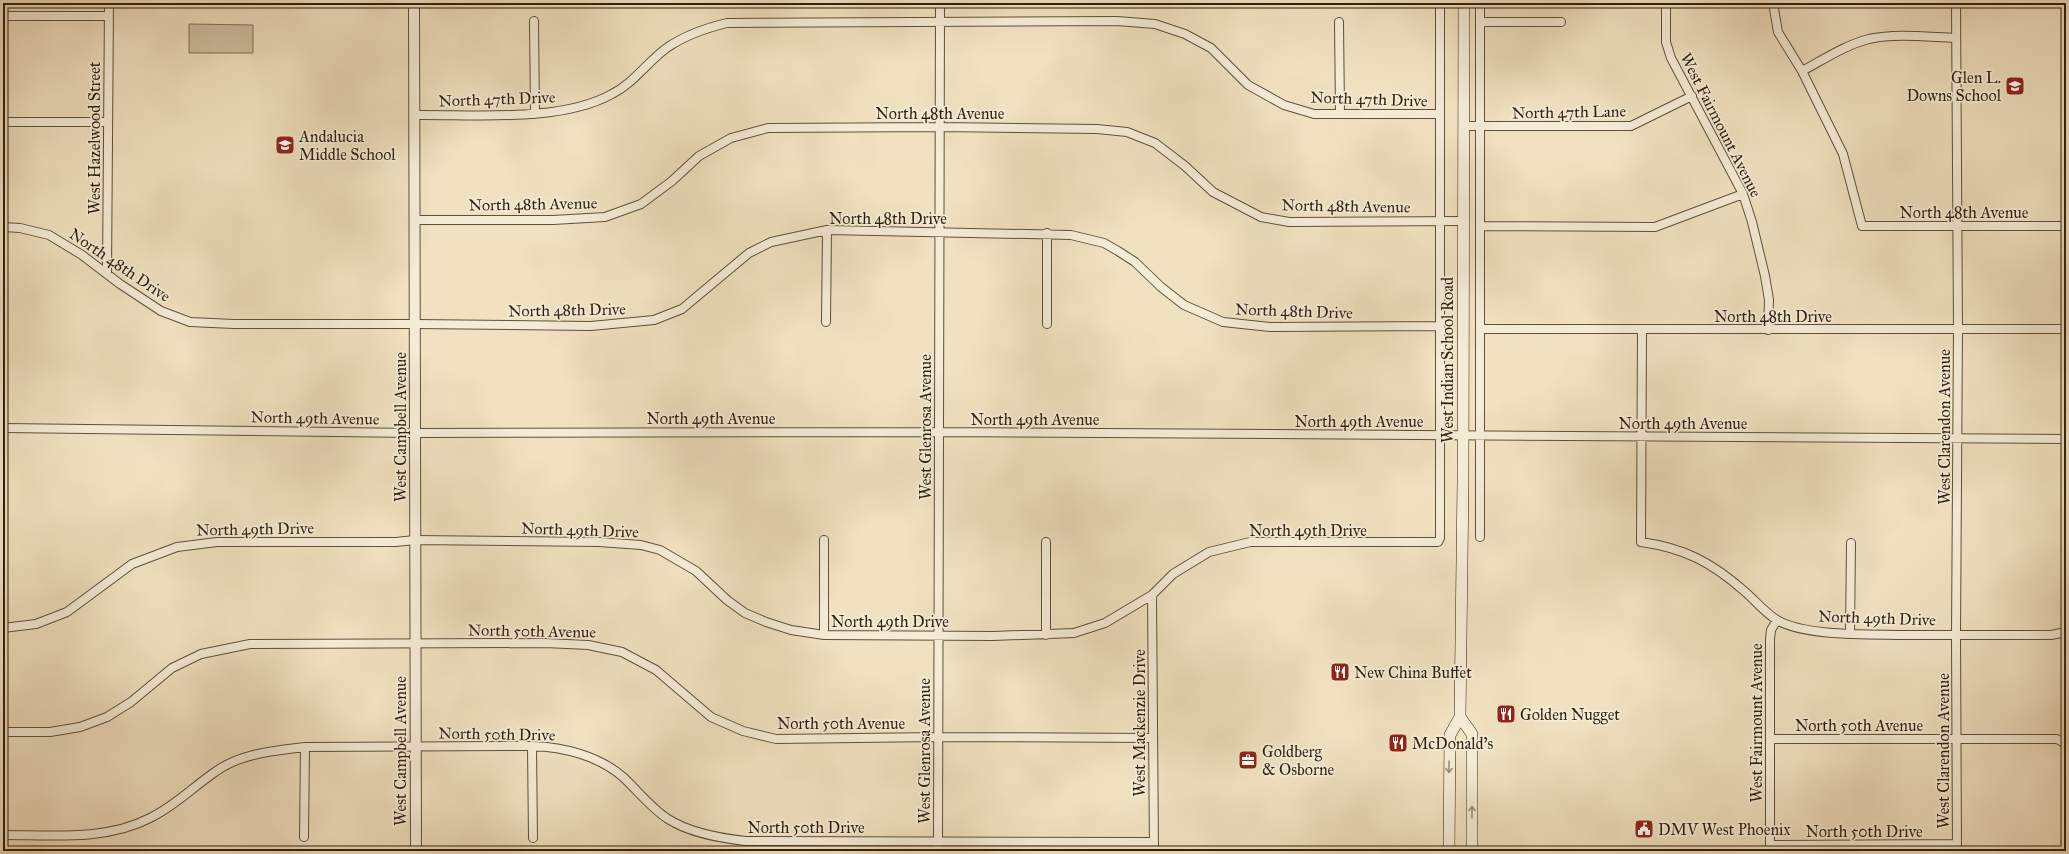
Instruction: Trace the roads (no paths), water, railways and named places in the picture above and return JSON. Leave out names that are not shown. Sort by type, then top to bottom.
[{"type":"main road","name":"West Indian School Road","points":[[1449,851],[1450,735],[1460,717],[1463,435],[1464,3]]},
{"type":"main road","points":[[1460,717],[1472,734],[1472,851]]},
{"type":"street","name":"West Hazelwood Street","points":[[107,274],[109,3]]},
{"type":"street","name":"West Campbell Avenue","points":[[414,3],[416,220],[414,747],[416,851]]},
{"type":"street","name":"West Glenrosa Avenue","points":[[938,851],[940,3]]},
{"type":"street","name":"West Indian School Road","points":[[1438,542],[1440,538],[1440,3]]},
{"type":"street","name":"West Indian School Road","points":[[1480,3],[1480,538]]},
{"type":"street","name":"West Fairmount Avenue","points":[[1666,3],[1666,42],[1670,58],[1692,96],[1742,194],[1752,222],[1765,276],[1769,300],[1768,330]]},
{"type":"street","points":[[1773,3],[1778,32],[1802,71],[1848,47],[1869,39],[1884,37],[1955,38]]},
{"type":"street","name":"West Clarendon Avenue","points":[[1956,3],[1956,226],[1958,329],[1956,635],[1958,740],[1957,848]]},
{"type":"street","points":[[3,16],[109,16]]},
{"type":"street","points":[[534,21],[535,114]]},
{"type":"street","name":"North 47th Drive","points":[[414,115],[535,114],[563,111],[612,94],[626,85],[668,48],[703,29],[727,23],[1117,21],[1155,24],[1185,34],[1211,48],[1248,85],[1284,105],[1314,114],[1440,114]]},
{"type":"street","points":[[1339,22],[1340,114]]},
{"type":"street","points":[[1480,22],[1562,22]]},
{"type":"street","name":"North 48th Avenue","points":[[1802,71],[1843,154],[1862,226],[2066,226]]},
{"type":"street","name":"North 47th Lane","points":[[1463,126],[1631,126],[1692,96]]},
{"type":"street","points":[[3,122],[108,122]]},
{"type":"street","name":"North 48th Avenue","points":[[416,220],[552,220],[605,217],[641,204],[672,181],[699,156],[731,138],[768,128],[940,127],[1097,129],[1127,132],[1155,143],[1185,166],[1213,192],[1261,216],[1289,222],[1463,220]]},
{"type":"street","points":[[1480,226],[1655,227],[1742,194]]},
{"type":"street","name":"North 48th Drive","points":[[3,227],[20,228],[49,235],[82,255],[161,311],[190,322],[234,324],[591,326],[654,320],[682,309],[749,253],[771,242],[827,230],[1047,233],[1071,235],[1104,244],[1135,262],[1161,287],[1184,305],[1223,322],[1270,327],[1440,326]]},
{"type":"street","points":[[826,322],[827,230]]},
{"type":"street","points":[[1047,233],[1047,324]]},
{"type":"street","name":"North 48th Drive","points":[[1480,329],[2066,329]]},
{"type":"street","points":[[1642,329],[1642,437]]},
{"type":"street","name":"North 49th Avenue","points":[[3,428],[415,433],[939,432],[2066,439]]},
{"type":"street","name":"North 49th Drive","points":[[1642,437],[1641,542],[1666,546],[1710,563],[1777,620],[1814,631],[1850,634],[2051,635],[2066,632]]},
{"type":"street","name":"North 49th Drive","points":[[3,628],[36,624],[67,612],[132,564],[161,551],[206,542],[396,542],[415,540],[599,542],[640,545],[660,550],[696,571],[727,600],[744,613],[791,630],[824,635],[1046,635],[1074,633],[1105,623],[1152,595],[1173,574],[1209,552],[1250,542],[1438,542]]},
{"type":"street","points":[[824,540],[824,635]]},
{"type":"street","points":[[1046,542],[1046,635]]},
{"type":"street","points":[[1850,634],[1851,543]]},
{"type":"street","name":"West Mackenzie Drive","points":[[1152,595],[1154,851]]},
{"type":"street","name":"West Fairmount Avenue","points":[[1770,848],[1770,639],[1771,630],[1777,620]]},
{"type":"street","name":"North 50th Avenue","points":[[3,732],[50,732],[80,727],[107,717],[131,702],[172,668],[201,654],[250,644],[545,643],[604,647],[622,652],[656,670],[711,717],[743,731],[776,739],[938,737],[1153,738]]},
{"type":"street","name":"North 50th Avenue","points":[[1770,739],[2057,739],[2066,744]]},
{"type":"street","points":[[532,746],[532,838]]},
{"type":"street","name":"North 50th Drive","points":[[3,835],[96,834],[125,827],[150,818],[184,798],[216,771],[248,756],[271,751],[305,747],[532,746],[568,750],[598,762],[622,777],[654,808],[670,820],[694,831],[726,839],[744,841],[938,840],[1154,842]]},
{"type":"street","points":[[304,837],[305,747]]},
{"type":"street","name":"North 50th Drive","points":[[1770,848],[1957,848]]},
{"type":"place","name":"Glen L. Downs School","points":[[2015,86]]},
{"type":"place","name":"Andalucia Middle School","points":[[285,145]]},
{"type":"place","name":"New China Buffet","points":[[1340,672]]},
{"type":"place","name":"Golden Nugget","points":[[1506,714]]},
{"type":"place","name":"McDonald's","points":[[1398,743]]},
{"type":"place","name":"Goldberg & Osborne","points":[[1248,760]]},
{"type":"place","name":"DMV West Phoenix","points":[[1644,829]]}]
